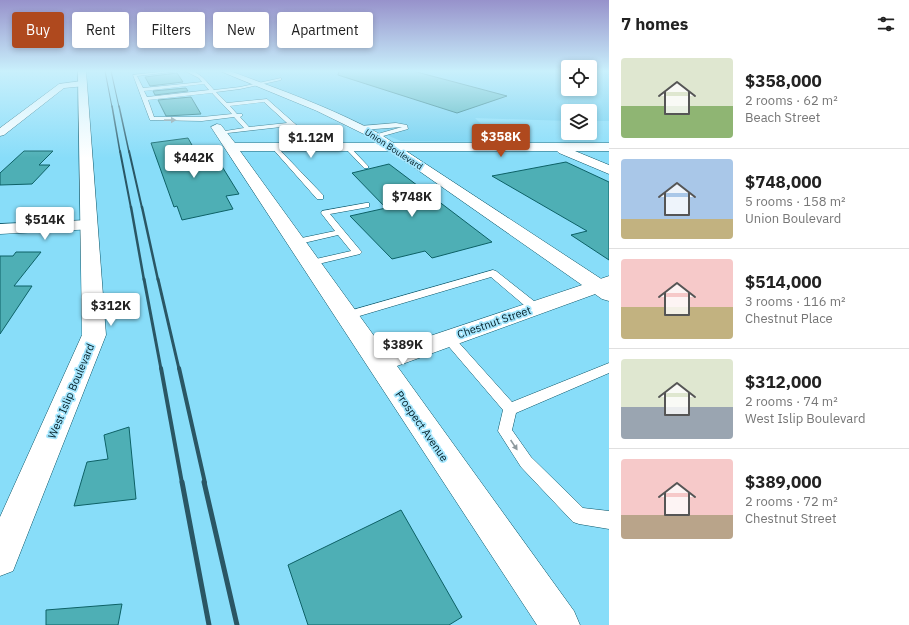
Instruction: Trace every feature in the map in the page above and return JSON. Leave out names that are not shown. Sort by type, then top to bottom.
[{"type":"street","points":[[0,133],[43,100]]},
{"type":"street","name":"West Islip Boulevard","points":[[0,558],[94,335],[83,100]]},
{"type":"street","name":"Union Boulevard","points":[[300,100],[376,136],[605,288]]},
{"type":"street","points":[[229,123],[274,147],[609,147]]},
{"type":"street","name":"Prospect Avenue","points":[[229,123],[295,242],[560,625]]},
{"type":"street","points":[[556,146],[609,170]]},
{"type":"street","points":[[0,228],[88,224]]},
{"type":"street","name":"Chestnut Street","points":[[378,363],[535,308],[605,288]]},
{"type":"lane","points":[[145,100],[152,119],[202,120],[229,123],[250,122]]},
{"type":"lane","points":[[218,100],[229,123],[248,130],[291,124]]},
{"type":"lane","points":[[229,123],[265,100]]},
{"type":"lane","points":[[265,100],[317,146]]},
{"type":"lane","points":[[258,106],[270,105]]},
{"type":"lane","points":[[229,123],[239,109]]},
{"type":"lane","points":[[267,111],[276,110]]},
{"type":"lane","points":[[229,123],[244,114]]},
{"type":"lane","points":[[277,118],[284,117]]},
{"type":"lane","points":[[229,123],[248,130]]},
{"type":"lane","points":[[361,128],[396,125],[405,126],[405,129],[376,136]]},
{"type":"lane","points":[[346,146],[366,167]]},
{"type":"lane","points":[[274,147],[320,197]]},
{"type":"lane","points":[[310,263],[357,252],[325,213],[366,205]]},
{"type":"lane","points":[[295,242],[340,232]]},
{"type":"lane","points":[[346,316],[493,273],[535,308]]},
{"type":"lane","points":[[448,338],[510,409]]},
{"type":"lane","points":[[510,409],[609,368]]},
{"type":"lane","points":[[510,409],[505,432],[526,462],[579,516],[609,520]]},
{"type":"shaded area","points":[[302,100],[609,100],[609,121],[597,121],[597,104],[561,104],[561,121],[475,118],[499,142],[401,141]]},
{"type":"building","points":[[158,100],[193,100],[201,114],[166,116]]},
{"type":"building","points":[[417,100],[495,100],[457,113]]},
{"type":"building","points":[[188,138],[197,154],[211,152],[215,155],[239,194],[226,196],[233,209],[182,220],[177,206],[174,207],[151,143]]},
{"type":"building","points":[[24,151],[53,151],[39,165],[50,165],[32,184],[0,185],[0,173]]},
{"type":"building","points":[[566,162],[609,182],[609,260],[571,235],[587,231],[492,176]]},
{"type":"building","points":[[389,164],[492,242],[432,258],[425,251],[392,259],[350,216],[386,208],[352,173]]},
{"type":"building","points":[[16,252],[41,252],[14,286],[32,286],[0,334],[0,256],[13,256]]},
{"type":"building","points":[[129,427],[136,499],[74,506],[87,462],[108,459],[104,435]]},
{"type":"building","points":[[401,510],[462,617],[449,625],[308,625],[288,565]]},
{"type":"building","points":[[122,604],[118,625],[46,625],[46,610]]},
{"type":"railway","points":[[111,100],[112,107]]},
{"type":"railway","points":[[117,100],[119,107]]},
{"type":"railway","points":[[112,106],[120,152]]},
{"type":"railway","points":[[119,106],[129,152]]},
{"type":"railway","points":[[120,151],[131,208]]},
{"type":"railway","points":[[129,151],[142,208]]},
{"type":"railway","points":[[131,207],[144,280]]},
{"type":"railway","points":[[142,207],[158,280]]},
{"type":"railway","points":[[144,279],[161,369]]},
{"type":"railway","points":[[158,279],[179,369]]},
{"type":"railway","points":[[161,368],[182,483]]},
{"type":"railway","points":[[179,368],[205,483]]},
{"type":"railway","points":[[182,482],[209,625]]},
{"type":"railway","points":[[204,482],[237,625]]}]
